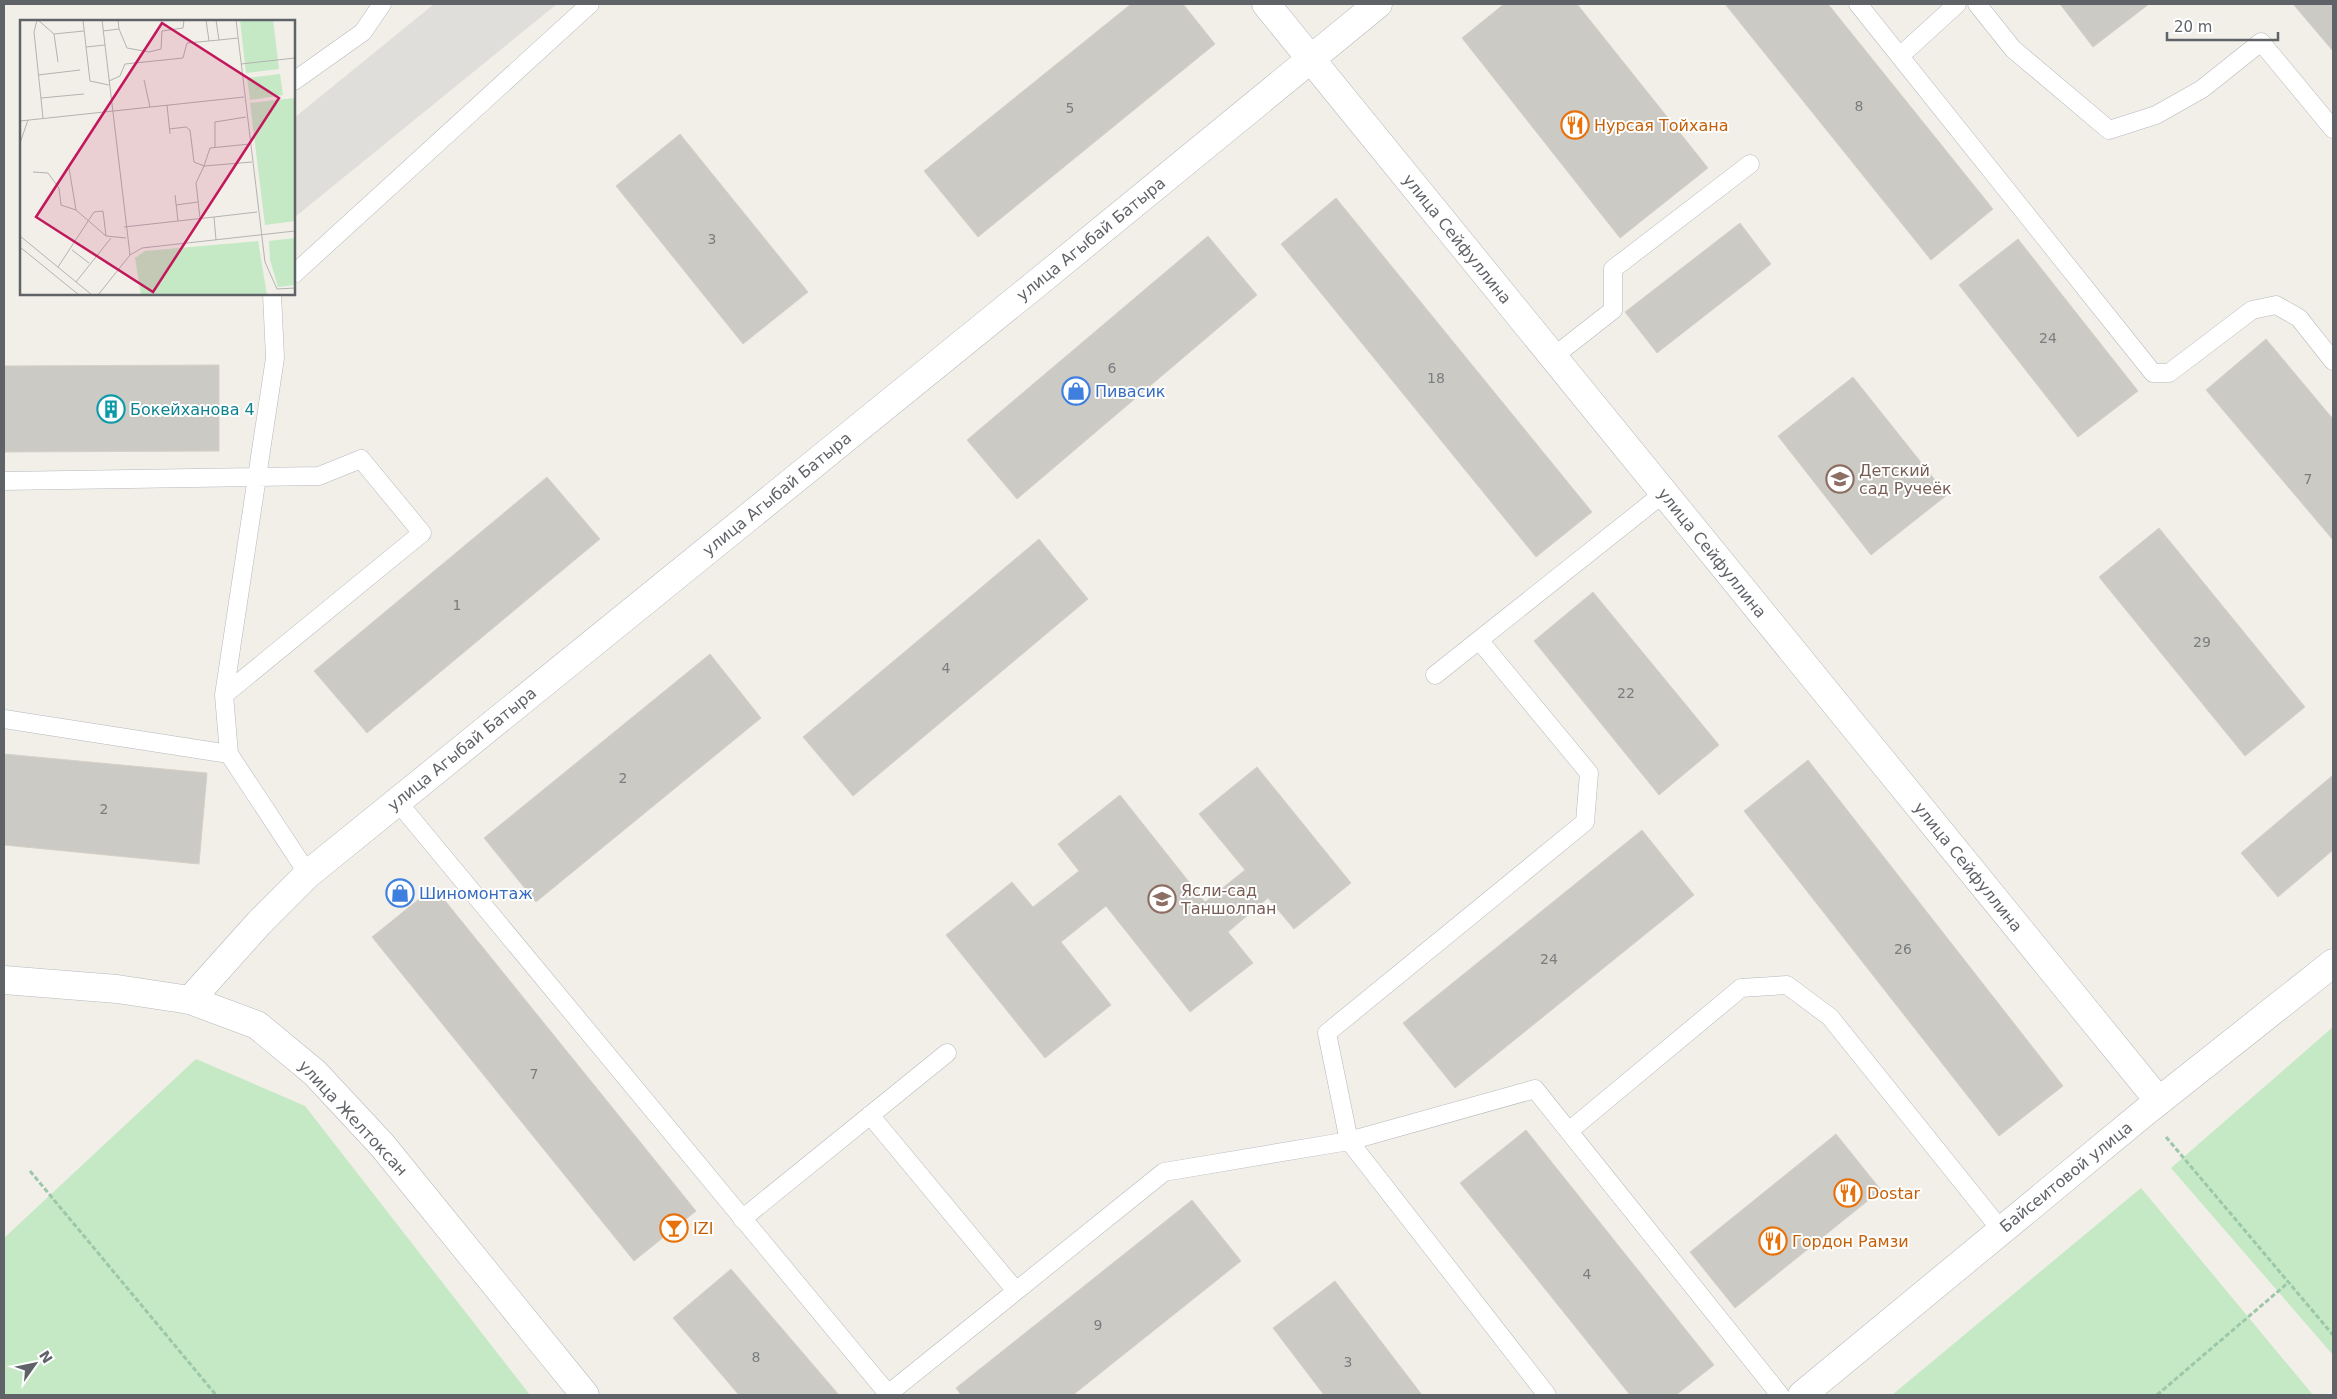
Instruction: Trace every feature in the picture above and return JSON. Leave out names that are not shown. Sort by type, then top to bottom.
[{"type":"street","name":"улица Сейфуллина","points":[[1266,4],[1664,493],[2152,1107]]},
{"type":"street","name":"улица Агыбай Батыра","points":[[190,1000],[259,923],[308,874],[1021,297],[1378,4]]},
{"type":"street","name":"Байсеитовой улица","points":[[1802,1395],[2152,1107],[2333,963]]},
{"type":"street","name":"улица Желтоксан","points":[[4,980],[117,989],[190,1000],[256,1025],[315,1073],[382,1145],[585,1395]]},
{"type":"lane","points":[[295,79],[363,32],[382,4]]},
{"type":"lane","points":[[295,273],[590,4]]},
{"type":"lane","points":[[1858,4],[2153,374],[2170,373],[2252,310],[2276,305],[2299,318],[2333,361]]},
{"type":"lane","points":[[1900,56],[1957,4]]},
{"type":"lane","points":[[1977,4],[2013,49],[2108,130],[2156,115],[2202,89],[2261,42],[2333,129]]},
{"type":"lane","points":[[1553,357],[1613,310],[1613,270],[1750,164]]},
{"type":"lane","points":[[272,295],[275,358],[224,695],[229,754],[308,874]]},
{"type":"lane","points":[[4,481],[319,476],[361,459],[422,533],[224,695]]},
{"type":"lane","points":[[1435,675],[1664,493]]},
{"type":"lane","points":[[1479,640],[1589,772],[1585,822],[1327,1033],[1349,1141],[1547,1395]]},
{"type":"lane","points":[[4,719],[229,754]]},
{"type":"lane","points":[[397,801],[888,1394],[1164,1172],[1349,1141],[1534,1089],[1780,1395]]},
{"type":"lane","points":[[1569,1131],[1741,988],[1787,985],[1830,1017],[2001,1230]]},
{"type":"lane","points":[[742,1219],[946,1053]]},
{"type":"lane","points":[[870,1115],[1016,1291]]},
{"type":"path","points":[[2152,1107],[2289,1282],[2333,1334]]},
{"type":"path","points":[[30,1171],[216,1395]]},
{"type":"path","points":[[2157,1395],[2289,1282]]},
{"type":"shaded area","points":[[434,4],[557,4],[295,217],[295,117]]},
{"type":"green space","points":[[2333,1027],[2333,1355],[2171,1168]]},
{"type":"green space","points":[[196,1059],[305,1106],[530,1395],[4,1395],[4,1238]]},
{"type":"green space","points":[[2141,1188],[2313,1395],[1892,1395]]},
{"type":"building","points":[[1131,4],[1183,4],[1215,44],[978,237],[924,171]]},
{"type":"building","points":[[1504,4],[1577,4],[1708,168],[1620,238],[1462,38]]},
{"type":"building","points":[[1725,4],[1828,4],[1993,209],[1931,260]]},
{"type":"building","points":[[2060,4],[2149,4],[2093,47]]},
{"type":"building","points":[[2293,4],[2333,4],[2333,51]]},
{"type":"building","points":[[680,134],[808,292],[743,344],[616,186]]},
{"type":"building","points":[[1336,198],[1592,512],[1536,557],[1281,244]]},
{"type":"building","points":[[1740,223],[1771,264],[1657,353],[1625,312]]},
{"type":"building","points":[[1208,236],[1257,295],[1017,499],[967,440]]},
{"type":"building","points":[[2018,239],[2138,391],[2078,437],[1959,285]]},
{"type":"building","points":[[2266,339],[2333,419],[2333,540],[2206,390]]},
{"type":"building","name":"Бокейханова 4","points":[[219,365],[219,451],[4,452],[4,366]]},
{"type":"building","points":[[1853,377],[1947,495],[1871,555],[1778,436]]},
{"type":"building","points":[[547,477],[600,539],[367,733],[314,671]]},
{"type":"building","points":[[2159,528],[2305,707],[2245,756],[2099,577]]},
{"type":"building","points":[[1039,539],[1088,599],[853,796],[803,737]]},
{"type":"building","points":[[1593,592],[1719,745],[1659,795],[1534,641]]},
{"type":"building","points":[[710,654],[761,718],[536,902],[484,838]]},
{"type":"building","points":[[4,754],[207,773],[199,864],[4,845]]},
{"type":"building","points":[[1808,760],[2063,1086],[1999,1136],[1744,811]]},
{"type":"building","points":[[1257,767],[1351,883],[1294,929],[1268,898],[1228,932],[1253,963],[1190,1012],[1106,906],[1061,942],[1111,1005],[1045,1058],[946,935],[1012,882],[1033,907],[1079,871],[1058,844],[1120,795],[1205,902],[1245,870],[1199,814]]},
{"type":"building","points":[[2333,775],[2333,850],[2278,897],[2241,853]]},
{"type":"building","points":[[1642,830],[1694,895],[1455,1088],[1403,1023]]},
{"type":"building","points":[[434,887],[696,1211],[634,1261],[372,937]]},
{"type":"building","points":[[1526,1130],[1714,1365],[1676,1395],[1630,1395],[1460,1183]]},
{"type":"building","points":[[1836,1134],[1881,1190],[1735,1308],[1690,1252]]},
{"type":"building","points":[[1192,1200],[1241,1261],[1073,1395],[961,1395],[956,1388]]},
{"type":"building","points":[[731,1269],[839,1395],[739,1395],[673,1318]]},
{"type":"building","points":[[1335,1281],[1422,1395],[1324,1395],[1273,1328]]},
{"type":"place","name":"Нурсая Тойхана","points":[[1575,125]]},
{"type":"place","name":"Пивасик","points":[[1076,391]]},
{"type":"place","name":"Бокейханова 4","points":[[111,409]]},
{"type":"place","name":"Детский сад Ручеёк","points":[[1840,479]]},
{"type":"place","name":"Шиномонтаж","points":[[400,893]]},
{"type":"place","name":"Ясли-сад Таншолпан","points":[[1162,899]]},
{"type":"place","name":"Dostar","points":[[1848,1193]]},
{"type":"place","name":"IZI","points":[[674,1228]]},
{"type":"place","name":"Гордон Рамзи","points":[[1773,1241]]}]
